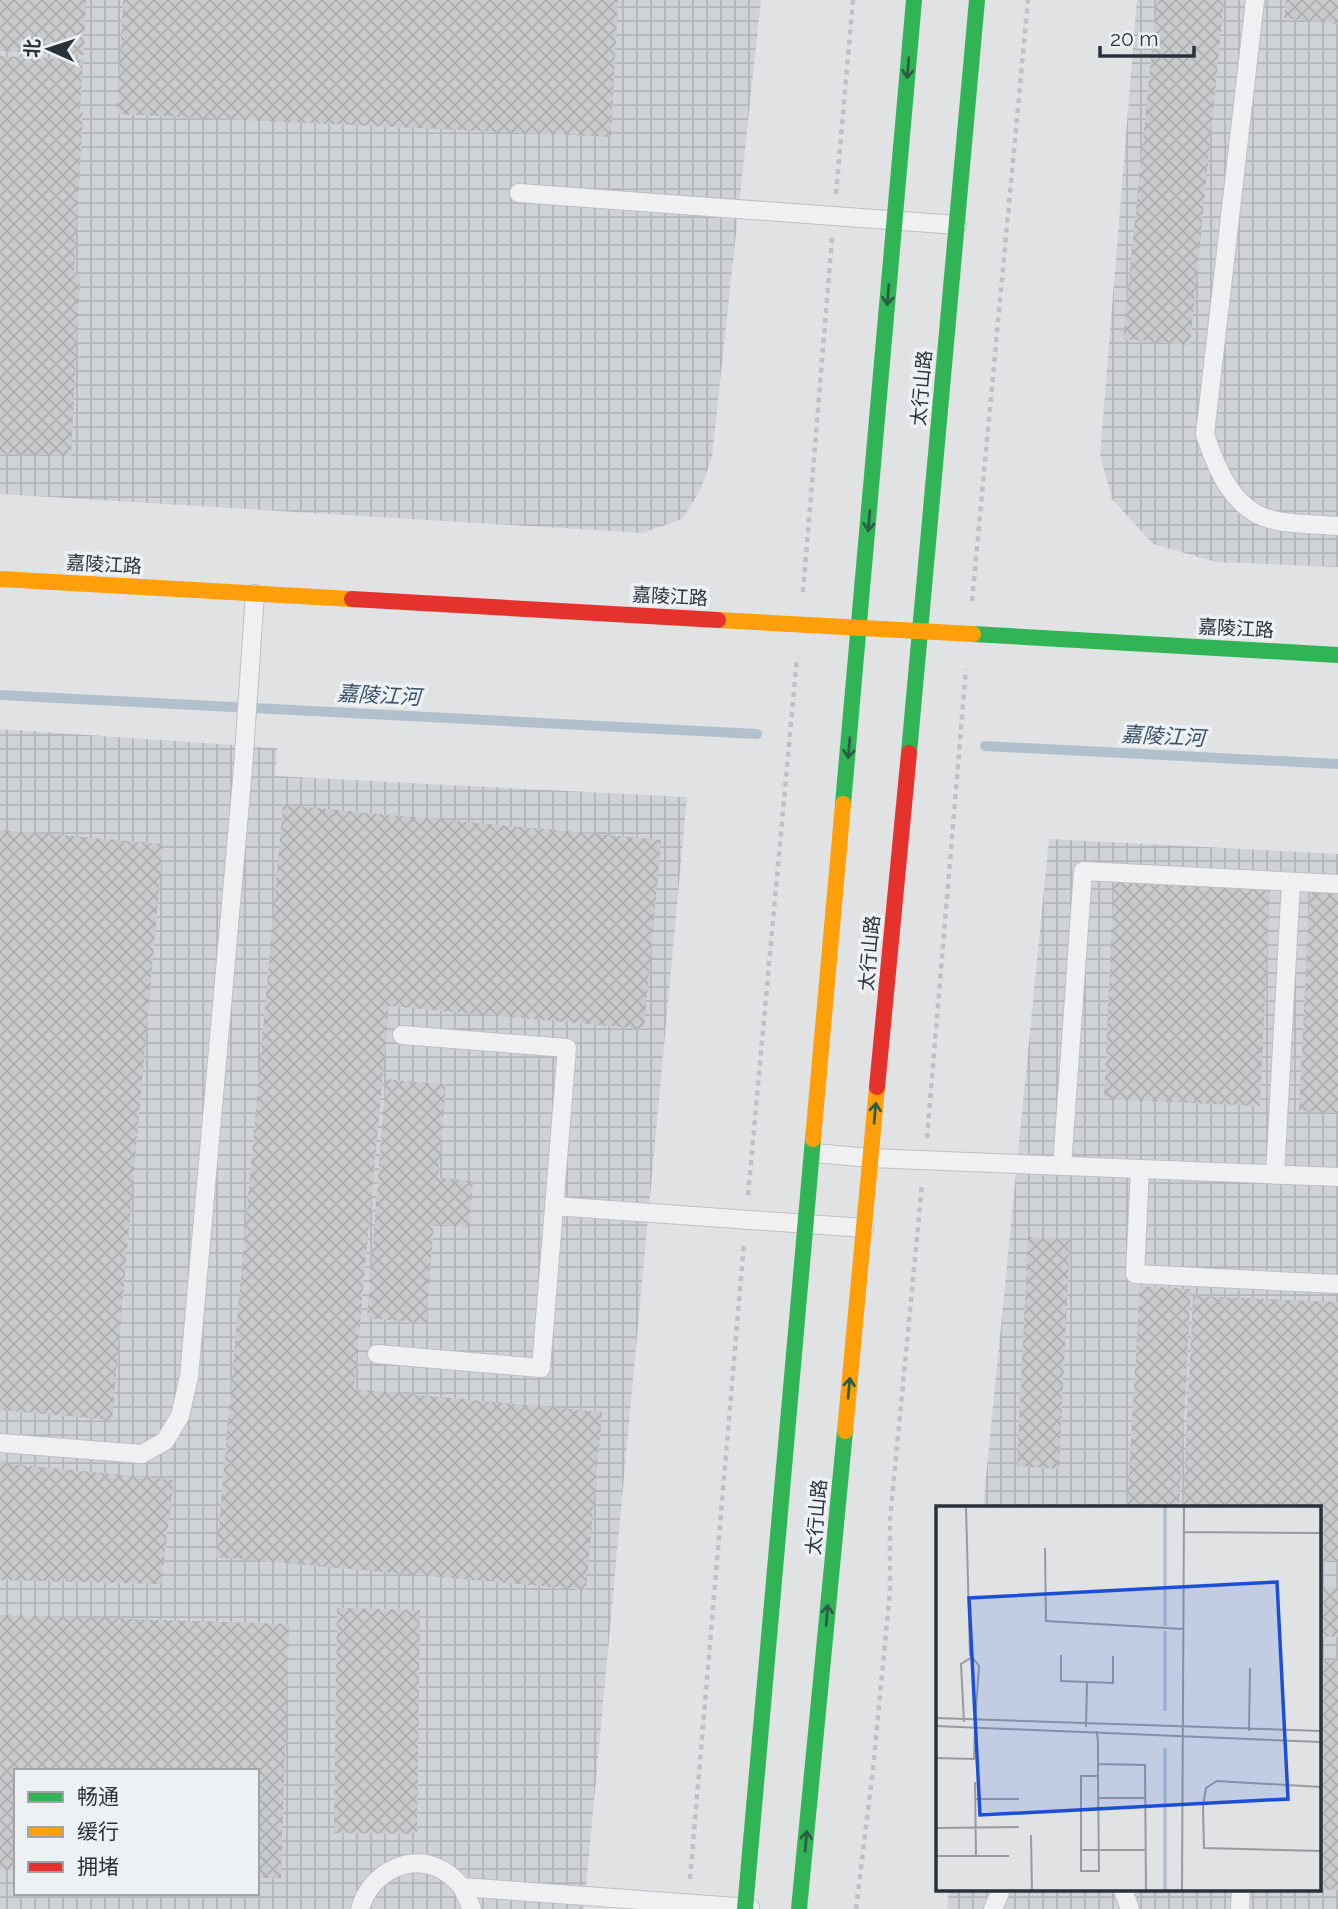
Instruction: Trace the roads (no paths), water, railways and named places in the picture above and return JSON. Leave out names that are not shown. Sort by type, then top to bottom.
[{"type":"street","name":"太行山路","points":[[749,1909],[914,0]]},
{"type":"street","name":"太行山路","points":[[799,1909],[921,631],[977,0]]},
{"type":"street","name":"嘉陵江路","points":[[0,579],[1338,655]]},
{"type":"lane","points":[[1255,0],[1205,434],[1216,466],[1231,492],[1249,508],[1271,520],[1338,526]]},
{"type":"lane","points":[[519,193],[957,225]]},
{"type":"lane","points":[[0,1443],[142,1454],[165,1441],[180,1416],[189,1377],[256,594]]},
{"type":"lane","points":[[1062,1166],[1083,871],[1338,884]]},
{"type":"lane","points":[[1275,1175],[1291,881]]},
{"type":"lane","points":[[377,1354],[541,1368],[567,1048],[402,1035]]},
{"type":"lane","points":[[814,1153],[871,1158],[1338,1177]]},
{"type":"lane","points":[[1140,1169],[1135,1274],[1338,1284]]},
{"type":"lane","points":[[554,1206],[864,1228]]},
{"type":"lane","points":[[360,1909],[365,1894],[386,1872],[419,1864],[436,1867],[450,1875],[463,1887],[472,1909]]},
{"type":"lane","points":[[463,1887],[749,1909]]},
{"type":"lane","points":[[993,1909],[999,1892]]},
{"type":"lane","points":[[1124,1892],[1130,1909]]},
{"type":"waterway","name":"嘉陵江河","points":[[0,695],[757,734]]},
{"type":"waterway","name":"嘉陵江河","points":[[985,746],[1338,764]]}]
